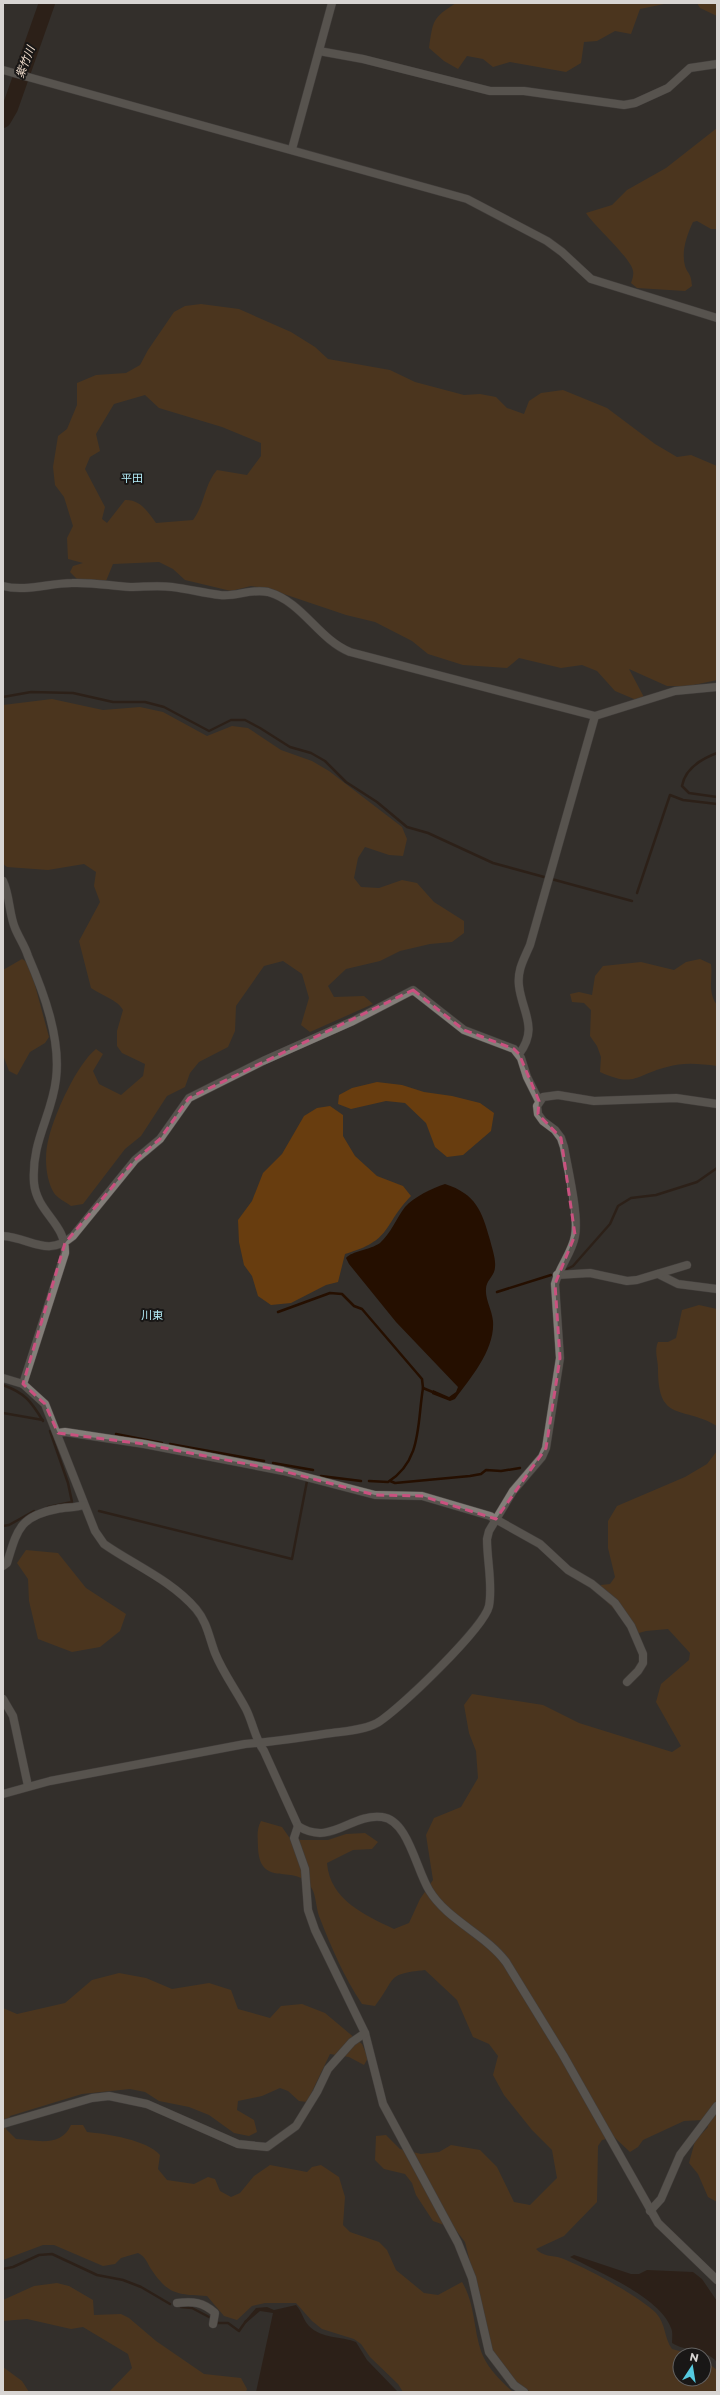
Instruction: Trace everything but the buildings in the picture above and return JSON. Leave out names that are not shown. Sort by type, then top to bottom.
[{"type":"street","points":[[292,149],[332,3]]},
{"type":"street","points":[[319,51],[363,58],[490,91],[524,92],[624,105],[635,103],[668,88],[690,68],[717,64]]},
{"type":"street","points":[[3,70],[258,142],[292,149],[467,199],[547,241],[562,252],[591,279],[717,318]]},
{"type":"street","points":[[3,586],[20,588],[80,583],[132,587],[173,587],[221,595],[232,595],[255,590],[267,592],[284,599],[310,620],[330,640],[350,652],[594,716],[675,690],[717,687]]},
{"type":"street","points":[[519,1054],[525,1044],[528,1025],[527,1012],[519,986],[522,959],[530,945],[594,716]]},
{"type":"street","points":[[3,881],[15,930],[38,980],[56,1043],[56,1080],[36,1144],[34,1184],[45,1212],[60,1229],[65,1243],[65,1253],[23,1384]]},
{"type":"street","points":[[3,1236],[45,1247],[65,1243],[74,1236],[135,1160],[160,1138],[189,1098],[277,1055],[353,1021],[413,990],[464,1030],[514,1049],[519,1054],[527,1077],[539,1101]]},
{"type":"street","points":[[3,1794],[28,1786],[258,1743],[359,1729],[376,1724],[436,1670],[475,1630],[488,1607],[490,1593],[487,1539],[496,1519],[513,1491],[542,1457],[546,1448],[560,1358],[556,1299],[557,1275],[572,1245],[575,1225],[564,1147],[561,1138],[555,1130],[538,1114],[537,1106],[539,1101],[543,1097],[551,1095],[594,1101],[676,1098],[717,1104]]},
{"type":"street","points":[[557,1275],[590,1273],[627,1281],[658,1274],[687,1265]]},
{"type":"street","points":[[658,1274],[678,1284],[717,1289]]},
{"type":"street","points":[[3,1378],[23,1384],[45,1404],[58,1433],[84,1505],[95,1531],[104,1544],[181,1594],[196,1609],[206,1624],[217,1658],[255,1730],[258,1743],[264,1751],[298,1826],[318,1833],[330,1832],[371,1817],[392,1820],[400,1826],[422,1879],[432,1894],[444,1908],[487,1940],[506,1962],[563,2055],[658,2223],[717,2280]]},
{"type":"street","points":[[58,1433],[65,1432],[144,1444],[283,1471],[374,1495],[422,1496],[496,1519],[540,1544],[568,1570],[592,1584],[615,1603],[631,1626],[643,1654],[643,1662],[638,1671],[627,1682]]},
{"type":"street","points":[[3,1566],[6,1563],[18,1528],[26,1522],[52,1510],[84,1505]]},
{"type":"street","points":[[3,1699],[13,1716],[28,1786]]},
{"type":"street","points":[[298,1826],[294,1838],[305,1869],[308,1910],[315,1930],[365,2032],[383,2104],[458,2243],[472,2278],[489,2352],[514,2385],[524,2392]]},
{"type":"street","points":[[3,2124],[92,2098],[109,2096],[146,2104],[238,2144],[267,2147],[296,2126],[318,2092],[328,2069],[352,2042],[365,2032]]},
{"type":"street","points":[[650,2211],[661,2199],[680,2155],[717,2106]]},
{"type":"street","points":[[177,2303],[198,2302],[206,2305],[215,2313],[213,2324]]},
{"type":"highlighted area","points":[[413,990],[464,1030],[514,1049],[519,1054],[539,1101],[538,1114],[561,1138],[575,1235],[555,1284],[560,1358],[546,1448],[496,1519],[422,1496],[375,1495],[283,1471],[144,1444],[58,1433],[45,1404],[23,1384],[65,1243],[135,1160],[160,1139],[189,1098]]},
{"type":"shaded area","points":[[456,3],[669,3],[640,9],[631,34],[615,31],[597,41],[584,42],[581,63],[566,72],[510,62],[493,67],[483,59],[467,56],[458,69],[444,61],[429,48],[433,26],[435,21],[442,13]]},
{"type":"shaded area","points":[[697,3],[717,3],[717,16],[700,8]]},
{"type":"shaded area","points":[[717,128],[717,229],[711,229],[697,221],[693,222],[685,243],[684,255],[685,266],[692,281],[692,286],[685,291],[637,288],[631,283],[633,271],[631,266],[620,251],[586,213],[612,205],[627,190],[666,168]]},
{"type":"shaded area","points":[[201,304],[239,309],[291,332],[315,347],[328,359],[390,370],[415,382],[464,395],[480,394],[496,397],[507,408],[524,414],[529,401],[541,393],[563,390],[607,408],[655,444],[677,457],[691,455],[717,466],[717,680],[689,686],[667,686],[629,669],[646,701],[634,699],[615,691],[597,671],[582,665],[561,668],[519,658],[507,668],[463,665],[428,654],[412,641],[375,622],[346,615],[266,588],[251,586],[231,591],[185,580],[173,569],[159,562],[113,564],[106,581],[77,579],[70,572],[73,566],[83,563],[68,559],[67,538],[73,526],[64,497],[55,485],[53,467],[58,436],[67,429],[77,405],[77,383],[96,375],[126,373],[140,365],[148,350],[174,312],[185,306]],"holes":[[[145,395],[159,408],[222,427],[261,443],[261,456],[247,475],[217,470],[209,482],[200,508],[193,520],[156,523],[147,511],[139,504],[130,500],[125,500],[107,523],[102,519],[105,507],[85,469],[90,457],[100,451],[96,434],[114,404]]]},
{"type":"shaded area","points":[[52,699],[103,710],[140,707],[163,712],[207,736],[232,726],[248,728],[281,750],[312,761],[329,771],[402,827],[407,839],[403,856],[389,855],[365,847],[358,858],[354,878],[361,887],[379,888],[402,880],[417,883],[434,902],[464,921],[464,933],[452,942],[430,944],[400,951],[380,961],[346,969],[328,986],[334,997],[364,996],[373,1004],[310,1032],[301,1025],[309,998],[302,974],[283,961],[264,966],[236,1006],[235,1031],[228,1047],[199,1062],[190,1073],[185,1087],[167,1096],[141,1136],[125,1149],[83,1204],[71,1206],[55,1195],[51,1187],[46,1166],[46,1151],[56,1115],[74,1077],[81,1066],[96,1049],[103,1054],[93,1071],[99,1084],[121,1095],[143,1076],[145,1064],[122,1053],[117,1046],[117,1031],[123,1010],[121,1006],[113,1000],[91,988],[79,941],[100,902],[94,886],[96,872],[84,864],[48,870],[7,867],[3,864],[3,705]]},
{"type":"shaded area","points":[[22,959],[29,963],[49,1037],[45,1043],[30,1052],[17,1075],[9,1071],[3,1055],[3,970]]},
{"type":"shaded area","points":[[700,959],[711,964],[711,990],[717,1005],[717,1066],[680,1064],[656,1070],[628,1080],[612,1077],[600,1072],[601,1057],[597,1046],[590,1036],[591,1010],[584,1003],[572,1002],[570,994],[579,992],[592,995],[595,976],[603,966],[641,962],[674,970],[686,962]]},
{"type":"shaded area","points":[[377,1082],[402,1085],[424,1092],[452,1096],[480,1103],[494,1113],[491,1131],[463,1155],[447,1157],[435,1147],[426,1123],[405,1103],[386,1101],[351,1109],[338,1104],[339,1095],[352,1088]]},
{"type":"shaded area","points":[[330,1106],[343,1115],[343,1136],[355,1156],[377,1176],[403,1186],[411,1196],[379,1237],[360,1249],[345,1254],[338,1282],[326,1285],[291,1303],[271,1305],[258,1296],[252,1276],[244,1265],[239,1242],[238,1220],[252,1201],[263,1173],[282,1154],[304,1116],[317,1108]]},
{"type":"shaded area","points":[[445,1184],[464,1193],[471,1198],[476,1205],[484,1220],[494,1254],[495,1264],[494,1273],[486,1286],[493,1321],[493,1332],[490,1342],[481,1363],[475,1372],[455,1399],[450,1401],[432,1394],[433,1390],[449,1397],[456,1392],[458,1387],[396,1322],[349,1264],[346,1258],[352,1254],[380,1243],[409,1203],[424,1193]]},
{"type":"shaded area","points":[[699,1305],[717,1309],[717,1426],[668,1406],[662,1398],[659,1386],[656,1352],[658,1342],[668,1342],[676,1338],[682,1310]]},
{"type":"shaded area","points":[[717,1451],[717,2202],[708,2197],[698,2174],[689,2163],[695,2141],[708,2127],[703,2120],[684,2121],[643,2140],[638,2147],[630,2152],[614,2137],[602,2140],[598,2146],[597,2202],[564,2236],[536,2249],[539,2252],[571,2262],[597,2275],[625,2290],[648,2306],[656,2313],[662,2322],[669,2345],[672,2349],[672,2387],[712,2387],[712,2366],[717,2370],[717,2392],[531,2392],[509,2375],[493,2354],[465,2242],[455,2229],[433,2221],[416,2195],[412,2183],[405,2174],[384,2169],[375,2160],[376,2136],[386,2135],[400,2149],[421,2154],[439,2152],[451,2145],[480,2150],[497,2167],[514,2202],[530,2205],[557,2178],[552,2150],[532,2130],[504,2095],[493,2075],[498,2056],[489,2044],[473,2037],[457,2000],[425,1970],[403,1973],[397,1976],[390,1983],[375,2006],[362,2004],[349,1983],[333,1950],[319,1916],[314,1893],[311,1887],[297,1876],[272,1872],[265,1868],[260,1861],[258,1848],[258,1828],[261,1821],[282,1827],[289,1837],[301,1840],[328,1840],[346,1834],[365,1833],[378,1842],[372,1849],[353,1850],[327,1863],[330,1876],[335,1887],[351,1905],[361,1912],[394,1929],[409,1923],[420,1899],[433,1880],[426,1835],[434,1818],[461,1807],[478,1778],[476,1751],[469,1733],[464,1705],[472,1694],[543,1705],[579,1723],[672,1752],[681,1746],[656,1702],[661,1684],[689,1660],[690,1653],[668,1629],[646,1631],[632,1635],[619,1614],[601,1596],[601,1585],[610,1584],[615,1577],[608,1548],[608,1521],[617,1506],[685,1477],[707,1464]]},
{"type":"shaded area","points":[[26,1550],[58,1553],[86,1588],[126,1614],[120,1631],[100,1647],[72,1652],[38,1639],[29,1601],[28,1579],[17,1563]]},
{"type":"shaded area","points":[[119,1973],[146,1978],[172,1989],[209,1983],[231,1990],[238,2009],[270,2018],[281,2006],[302,2004],[325,2013],[362,2044],[368,2058],[364,2065],[349,2057],[330,2054],[307,2102],[299,2101],[288,2091],[280,2088],[262,2096],[238,2101],[237,2110],[254,2120],[257,2132],[249,2136],[234,2133],[209,2115],[189,2107],[159,2101],[145,2092],[130,2089],[82,2094],[10,2116],[6,2129],[16,2139],[47,2141],[61,2137],[67,2132],[71,2125],[83,2125],[87,2132],[105,2134],[126,2139],[146,2145],[154,2150],[160,2155],[158,2169],[167,2180],[194,2184],[208,2177],[215,2179],[220,2191],[231,2197],[240,2193],[254,2176],[270,2165],[307,2172],[312,2167],[321,2165],[339,2177],[345,2197],[343,2225],[350,2232],[379,2242],[387,2250],[396,2270],[424,2293],[438,2295],[462,2282],[470,2300],[477,2338],[483,2356],[493,2371],[513,2392],[403,2392],[398,2384],[370,2357],[361,2344],[354,2339],[322,2329],[312,2321],[296,2303],[265,2303],[252,2306],[237,2320],[224,2316],[207,2296],[181,2294],[169,2289],[157,2278],[145,2258],[138,2253],[121,2258],[115,2264],[103,2266],[54,2245],[43,2245],[3,2260],[3,2008],[17,2014],[65,2003],[92,1980]]},
{"type":"shaded area","points":[[574,2255],[631,2274],[639,2274],[647,2270],[693,2272],[702,2279],[717,2301],[717,2362],[712,2358],[712,2347],[680,2347],[672,2343],[671,2328],[665,2317],[655,2306],[627,2286],[570,2257]]},
{"type":"shaded area","points":[[57,2283],[69,2286],[93,2300],[94,2315],[121,2314],[129,2318],[156,2341],[204,2374],[241,2378],[247,2389],[246,2392],[109,2392],[132,2368],[128,2354],[83,2327],[71,2329],[27,2319],[3,2321],[3,2300],[34,2286]]},
{"type":"shaded area","points":[[296,2305],[307,2324],[314,2330],[326,2335],[356,2342],[367,2360],[398,2392],[256,2392],[273,2313],[260,2311],[246,2323],[244,2322],[256,2308],[267,2307],[274,2310]]},
{"type":"shaded area","points":[[3,2367],[22,2381],[29,2392],[3,2392]]},
{"type":"waterway","name":"紫竹川","points":[[3,120],[10,108],[47,3]]},
{"type":"waterway","points":[[3,697],[31,692],[73,693],[113,702],[145,702],[164,707],[209,731],[231,720],[245,720],[290,747],[311,753],[325,761],[346,782],[377,802],[407,827],[428,833],[493,863],[632,901]]},
{"type":"waterway","points":[[717,753],[705,758],[690,769],[686,774],[682,786],[689,793],[717,797]]},
{"type":"waterway","points":[[637,893],[670,795],[683,800],[717,804]]},
{"type":"waterway","points":[[565,1270],[573,1266],[610,1224],[618,1206],[631,1198],[656,1195],[697,1182],[717,1168]]},
{"type":"waterway","points":[[497,1292],[551,1275]]},
{"type":"waterway","points":[[278,1312],[330,1293],[342,1294],[354,1306],[362,1309],[422,1379],[423,1388],[416,1441],[407,1464],[388,1482],[369,1481]]},
{"type":"waterway","points":[[3,1385],[17,1391],[27,1398],[43,1421]]},
{"type":"waterway","points":[[423,1388],[435,1393]]},
{"type":"waterway","points":[[3,1413],[43,1420]]},
{"type":"waterway","points":[[48,1507],[72,1502],[68,1483],[50,1431]]},
{"type":"waterway","points":[[116,1434],[162,1443]]},
{"type":"waterway","points":[[170,1444],[264,1461]]},
{"type":"waterway","points":[[273,1463],[313,1470]]},
{"type":"waterway","points":[[390,1481],[395,1483],[470,1476],[481,1474],[486,1470],[501,1471],[520,1468]]},
{"type":"waterway","points":[[321,1476],[361,1481]]},
{"type":"waterway","points":[[99,1511],[292,1559],[307,1481]]},
{"type":"waterway","points":[[3,1526],[9,1525],[34,1511]]},
{"type":"waterway","points":[[3,2269],[13,2267],[39,2255],[52,2254],[97,2275],[123,2280],[141,2287],[170,2304]]},
{"type":"waterway","points":[[181,2307],[192,2308],[209,2317]]},
{"type":"waterway","points":[[217,2323],[228,2323],[239,2331],[246,2321]]},
{"type":"district","name":"平田","points":[[132,478]]},
{"type":"district","name":"川東","points":[[152,1315]]}]
